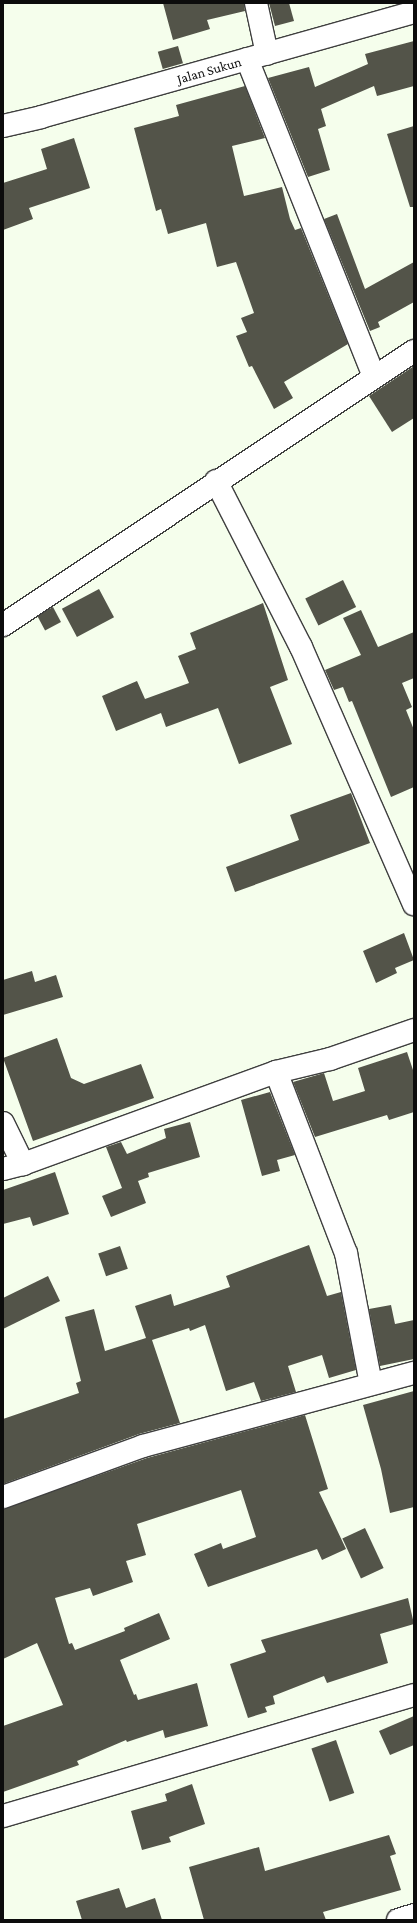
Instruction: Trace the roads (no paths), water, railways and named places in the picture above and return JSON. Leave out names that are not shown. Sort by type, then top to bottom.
[{"type":"street","points":[[256,3],[257,57],[374,376]]},
{"type":"street","name":"Jalan Sukun","points":[[3,126],[41,117],[414,12]]},
{"type":"street","points":[[3,625],[89,570],[216,480],[414,350]]},
{"type":"street","points":[[216,480],[301,647],[414,904]]},
{"type":"street","points":[[3,1123],[13,1166],[276,1072],[330,1059],[414,1030]]},
{"type":"street","points":[[276,1072],[346,1253],[372,1384]]},
{"type":"street","points":[[3,1497],[143,1446],[414,1373]]},
{"type":"street","points":[[3,1816],[414,1695]]},
{"type":"street","points":[[398,1920],[414,1915]]}]
